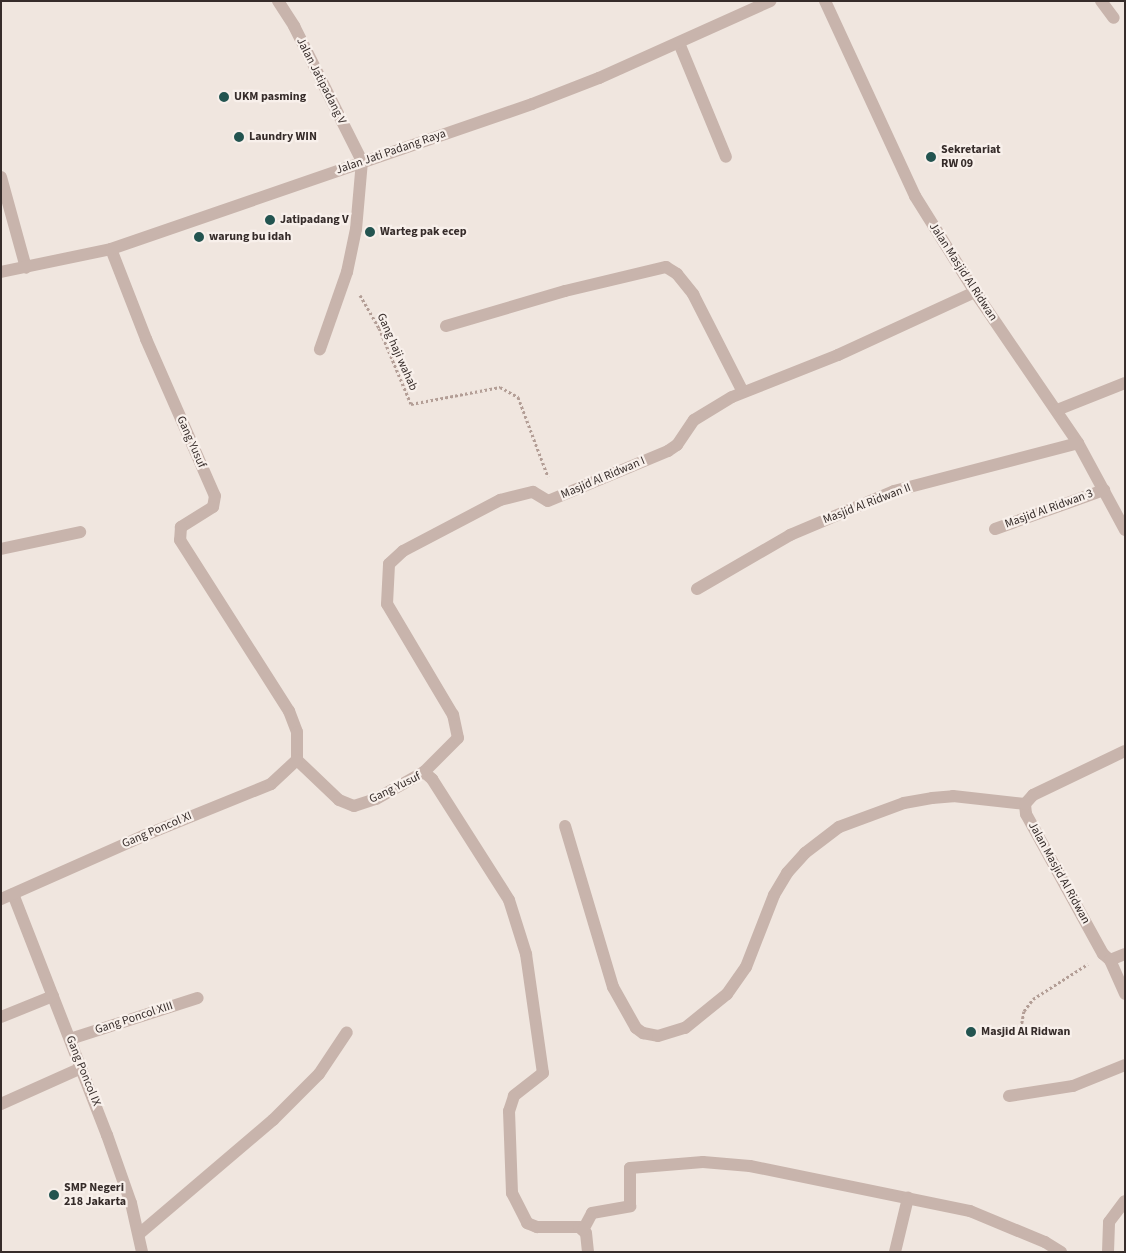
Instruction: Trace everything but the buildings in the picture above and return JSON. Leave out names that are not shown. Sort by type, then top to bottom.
[{"type":"street","name":"Jalan Jatipadang V","points":[[278,1],[294,26],[362,162]]},
{"type":"street","name":"Jalan Jati Padang Raya","points":[[1,272],[111,249],[532,104],[679,43],[770,1]]},
{"type":"street","name":"Jalan Masjid Al Ridwan","points":[[825,1],[907,181],[975,292],[1078,443],[1125,530]]},
{"type":"street","points":[[1101,1],[1114,18]]},
{"type":"street","points":[[679,43],[726,157]]},
{"type":"street","points":[[320,349],[347,272],[356,229],[362,162]]},
{"type":"street","points":[[1,177],[26,268]]},
{"type":"street","name":"Gang Yusuf","points":[[111,249],[146,339],[215,496],[213,506],[181,527],[180,540],[289,710],[297,732],[296,761],[339,800],[354,806],[376,798],[424,772],[432,779],[509,900],[526,954],[543,1073],[517,1093],[511,1103],[512,1193],[527,1223],[537,1227],[575,1226],[583,1230]]},
{"type":"street","points":[[446,326],[565,292],[666,267],[677,274],[693,294],[742,392]]},
{"type":"street","name":"Masjid Al Ridwan I","points":[[424,772],[458,738],[453,715],[387,604],[389,564],[403,551],[500,500],[533,492],[548,501],[668,450],[677,445],[694,420],[704,412],[742,392],[838,355],[975,292]]},
{"type":"street","points":[[1057,410],[1125,384]]},
{"type":"street","name":"Masjid Al Ridwan II","points":[[698,590],[790,535],[894,491],[1078,443]]},
{"type":"street","name":"Masjid Al Ridwan 3","points":[[995,529],[1104,490]]},
{"type":"street","points":[[1,549],[80,532]]},
{"type":"street","points":[[564,826],[613,987],[636,1028],[643,1033],[658,1036],[685,1028],[727,994],[746,967],[774,895],[787,873],[805,853],[839,827],[904,803],[932,798],[953,796],[1026,804],[1034,795],[1125,750]]},
{"type":"street","name":"Gang Poncol XI","points":[[7,897],[142,836],[271,784],[296,761]]},
{"type":"street","name":"Jalan Masjid Al Ridwan","points":[[1026,804],[1026,814],[1107,957],[1125,994]]},
{"type":"street","name":"Gang Poncol IX","points":[[7,897],[53,996],[110,1143],[139,1234],[142,1252]]},
{"type":"street","points":[[1107,957],[1125,954]]},
{"type":"street","points":[[1,1017],[53,996]]},
{"type":"street","name":"Gang Poncol XIII","points":[[70,1039],[198,998]]},
{"type":"street","points":[[139,1234],[273,1120],[319,1074],[346,1032]]},
{"type":"street","points":[[1009,1096],[1073,1086],[1125,1065]]},
{"type":"street","points":[[1,1104],[81,1068]]},
{"type":"street","points":[[588,1252],[583,1230],[592,1213],[630,1206],[630,1168],[662,1163],[703,1162],[750,1166],[970,1211],[1045,1242],[1061,1252]]},
{"type":"street","points":[[895,1252],[908,1198]]},
{"type":"street","points":[[1108,1252],[1109,1222],[1125,1201]]},
{"type":"path","name":"Gang haji wahab","points":[[347,272],[380,328],[411,404],[500,387],[518,396],[556,497]]},
{"type":"path","points":[[1020,1033],[1024,1011],[1033,999],[1107,957]]},
{"type":"place","name":"UKM pasming","points":[[224,97]]},
{"type":"place","name":"Laundry WIN","points":[[239,137]]},
{"type":"place","name":"Sekretariat RW 09","points":[[931,157]]},
{"type":"place","name":"Jatipadang V","points":[[270,220]]},
{"type":"place","name":"Warteg pak ecep","points":[[370,232]]},
{"type":"place","name":"warung bu idah","points":[[199,237]]},
{"type":"place","name":"Masjid Al Ridwan","points":[[971,1032]]},
{"type":"place","name":"SMP Negeri 218 Jakarta","points":[[54,1195]]}]
